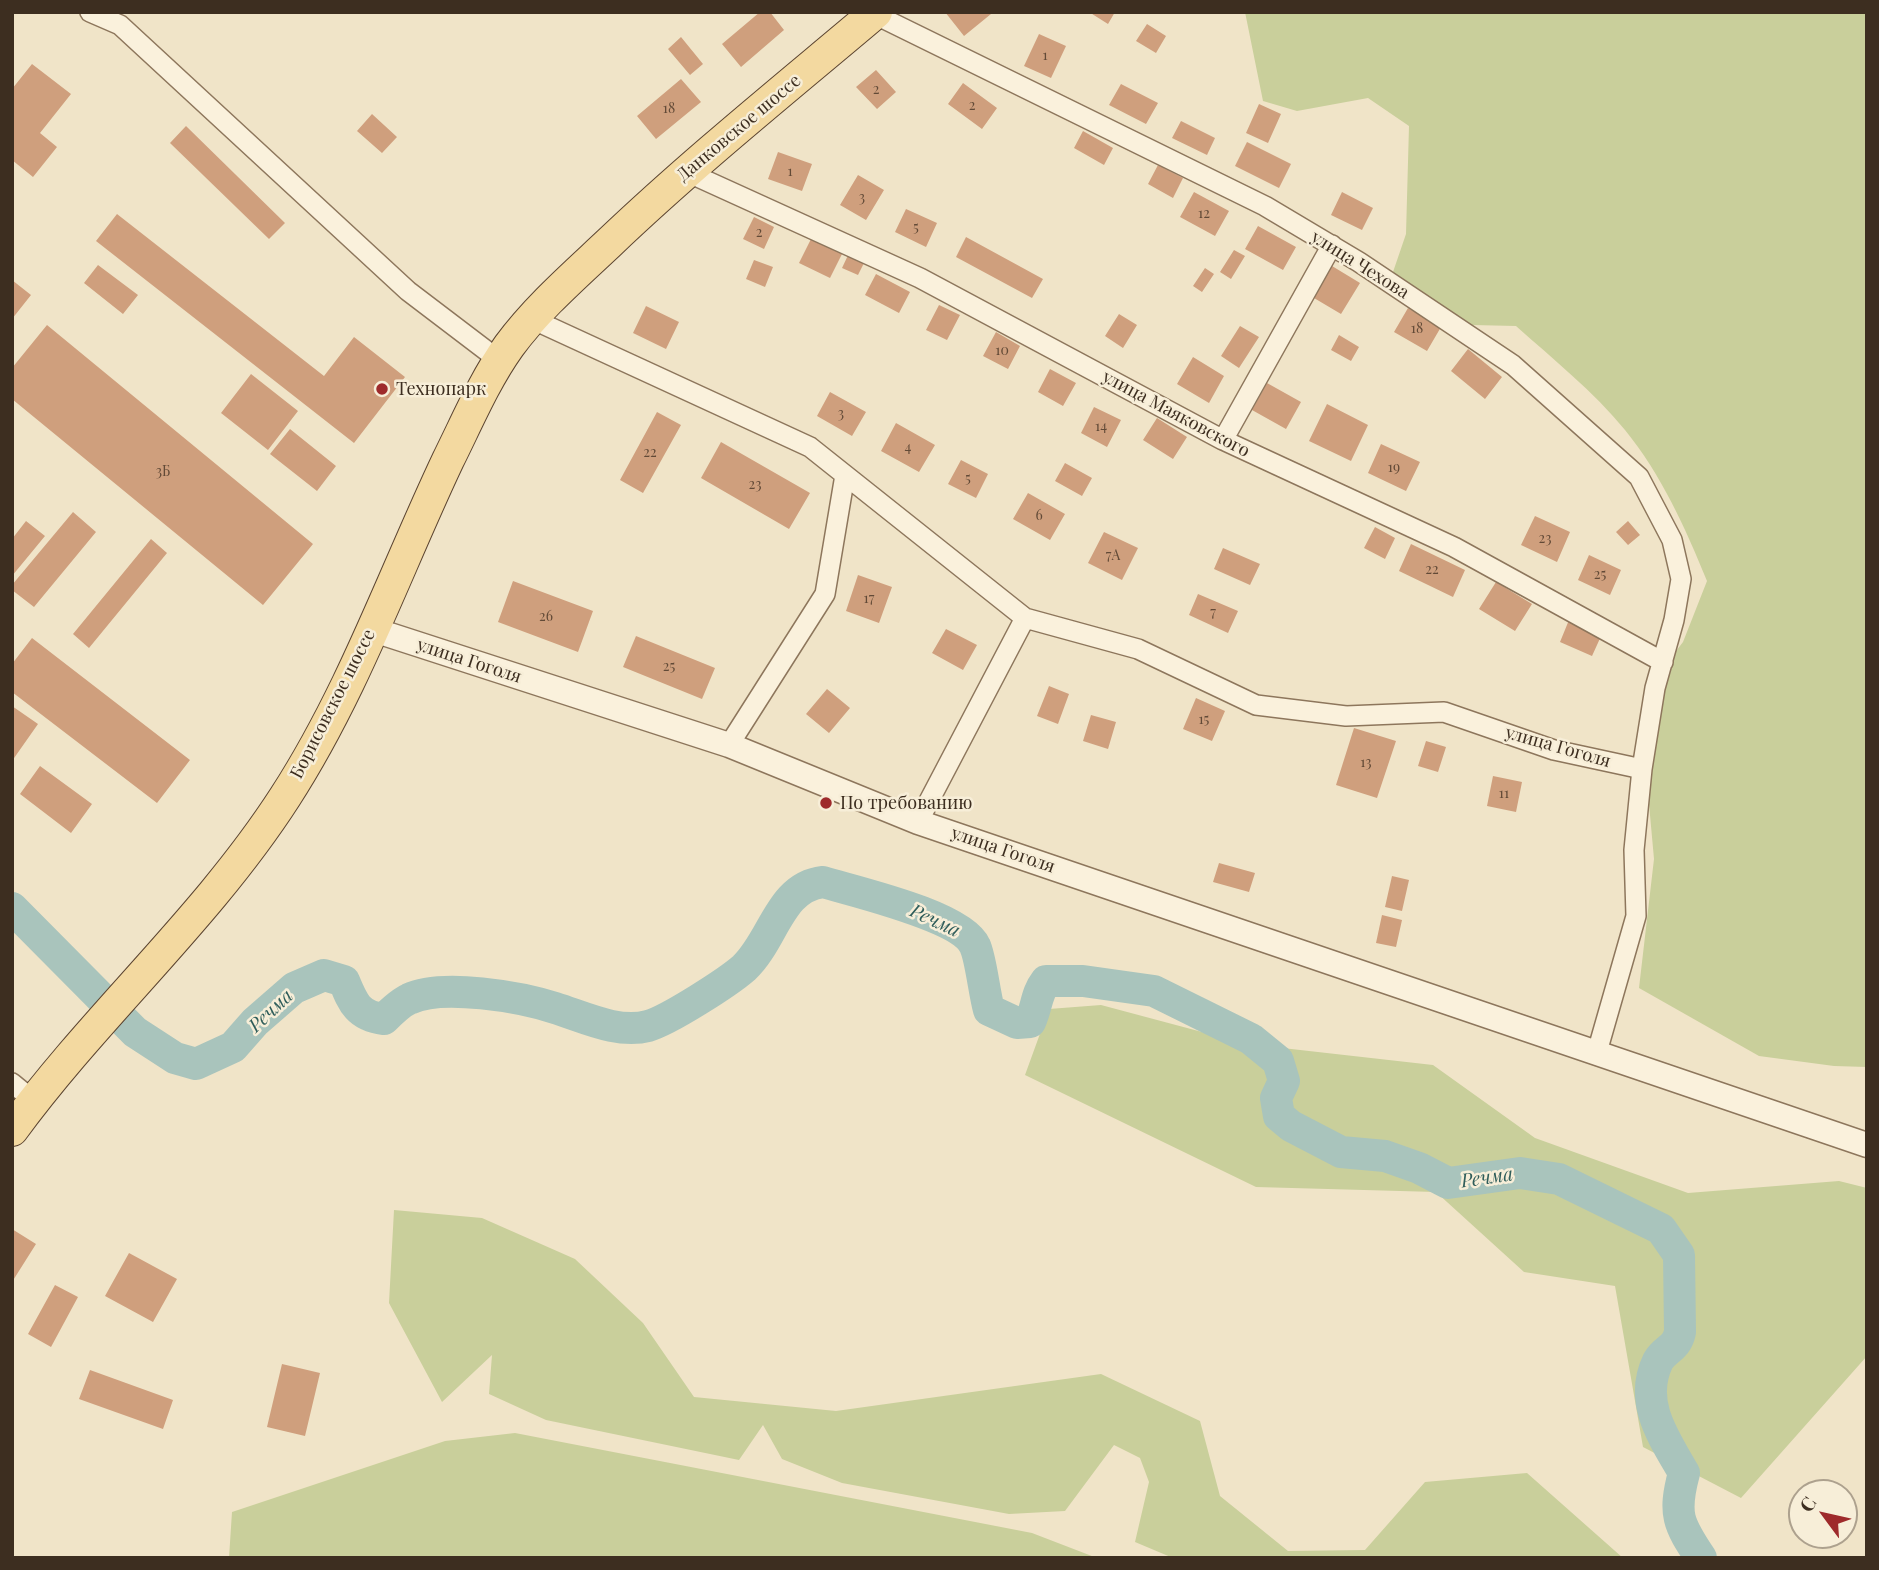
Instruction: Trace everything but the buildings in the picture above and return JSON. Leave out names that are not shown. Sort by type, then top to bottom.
[{"type":"main road","name":"Данковское шоссе","points":[[604,248],[687,172],[875,13]]},
{"type":"main road","name":"Борисовское шоссе","points":[[12,1130],[23,1092],[72,1056],[225,879],[284,798],[335,708],[454,448],[500,361],[532,319],[604,248]]},
{"type":"street","points":[[90,12],[120,25],[408,291],[500,361]]},
{"type":"street","name":"улица Чехова","points":[[875,13],[1265,206],[1332,246],[1513,366],[1639,477],[1672,540],[1681,579],[1663,662],[1654,688],[1642,769],[1634,850],[1636,916],[1597,1052]]},
{"type":"street","name":"улица Маяковского","points":[[687,172],[920,278],[1223,440],[1454,547],[1663,662]]},
{"type":"street","points":[[1223,440],[1332,246]]},
{"type":"street","name":"улица Гоголя","points":[[532,319],[810,447],[1025,618],[1138,649],[1256,705],[1346,716],[1444,712],[1554,750],[1642,769]]},
{"type":"street","points":[[729,745],[825,594],[845,475]]},
{"type":"street","points":[[918,822],[978,703],[1025,618]]},
{"type":"street","name":"улица Гоголя","points":[[371,629],[729,745],[918,822],[1867,1145]]},
{"type":"green space","points":[[1245,12],[1867,12],[1867,1067],[1834,1066],[1759,1056],[1639,988],[1654,859],[1645,760],[1648,688],[1683,642],[1707,581],[1681,522],[1650,465],[1625,430],[1587,389],[1516,326],[1472,325],[1406,291],[1393,272],[1406,234],[1409,126],[1368,98],[1297,111],[1263,101]]},
{"type":"green space","points":[[1101,1005],[1247,1044],[1433,1065],[1535,1138],[1688,1193],[1839,1181],[1867,1188],[1867,1356],[1741,1498],[1643,1447],[1615,1286],[1524,1272],[1436,1192],[1256,1187],[1025,1075],[1049,1009]]},
{"type":"green space","points":[[394,1210],[482,1218],[575,1259],[643,1323],[694,1397],[836,1411],[1101,1374],[1200,1421],[1220,1496],[1288,1551],[1365,1550],[1425,1482],[1527,1473],[1623,1558],[1173,1558],[1135,1542],[1149,1482],[1140,1458],[1114,1445],[1065,1511],[1009,1514],[842,1483],[782,1459],[763,1425],[739,1460],[546,1420],[489,1394],[492,1355],[442,1402],[389,1303]]},
{"type":"green space","points":[[515,1433],[1032,1533],[1097,1558],[229,1558],[232,1512],[445,1441]]},
{"type":"waterway","name":"Речма","points":[[12,908],[135,1032],[175,1058],[196,1064],[233,1047],[255,1022],[294,988],[324,975],[344,981],[350,996],[362,1011],[384,1019],[399,1005],[423,994],[461,992],[522,1000],[613,1026],[648,1026],[698,1000],[744,968],[796,894],[808,886],[823,882],[906,906],[930,915],[966,935],[977,952],[989,1010],[1017,1023],[1030,1022],[1046,981],[1083,981],[1154,991],[1251,1039],[1278,1061],[1284,1081],[1276,1098],[1279,1116],[1291,1126],[1341,1152],[1385,1156],[1419,1168],[1448,1183],[1520,1173],[1559,1179],[1661,1229],[1679,1255],[1680,1332],[1673,1346],[1658,1361],[1653,1376],[1652,1405],[1662,1433],[1684,1473],[1678,1509],[1687,1536],[1701,1558]]},
{"type":"place","name":"Технопарк","points":[[382,389]]},
{"type":"place","name":"По требованию","points":[[826,803]]}]
